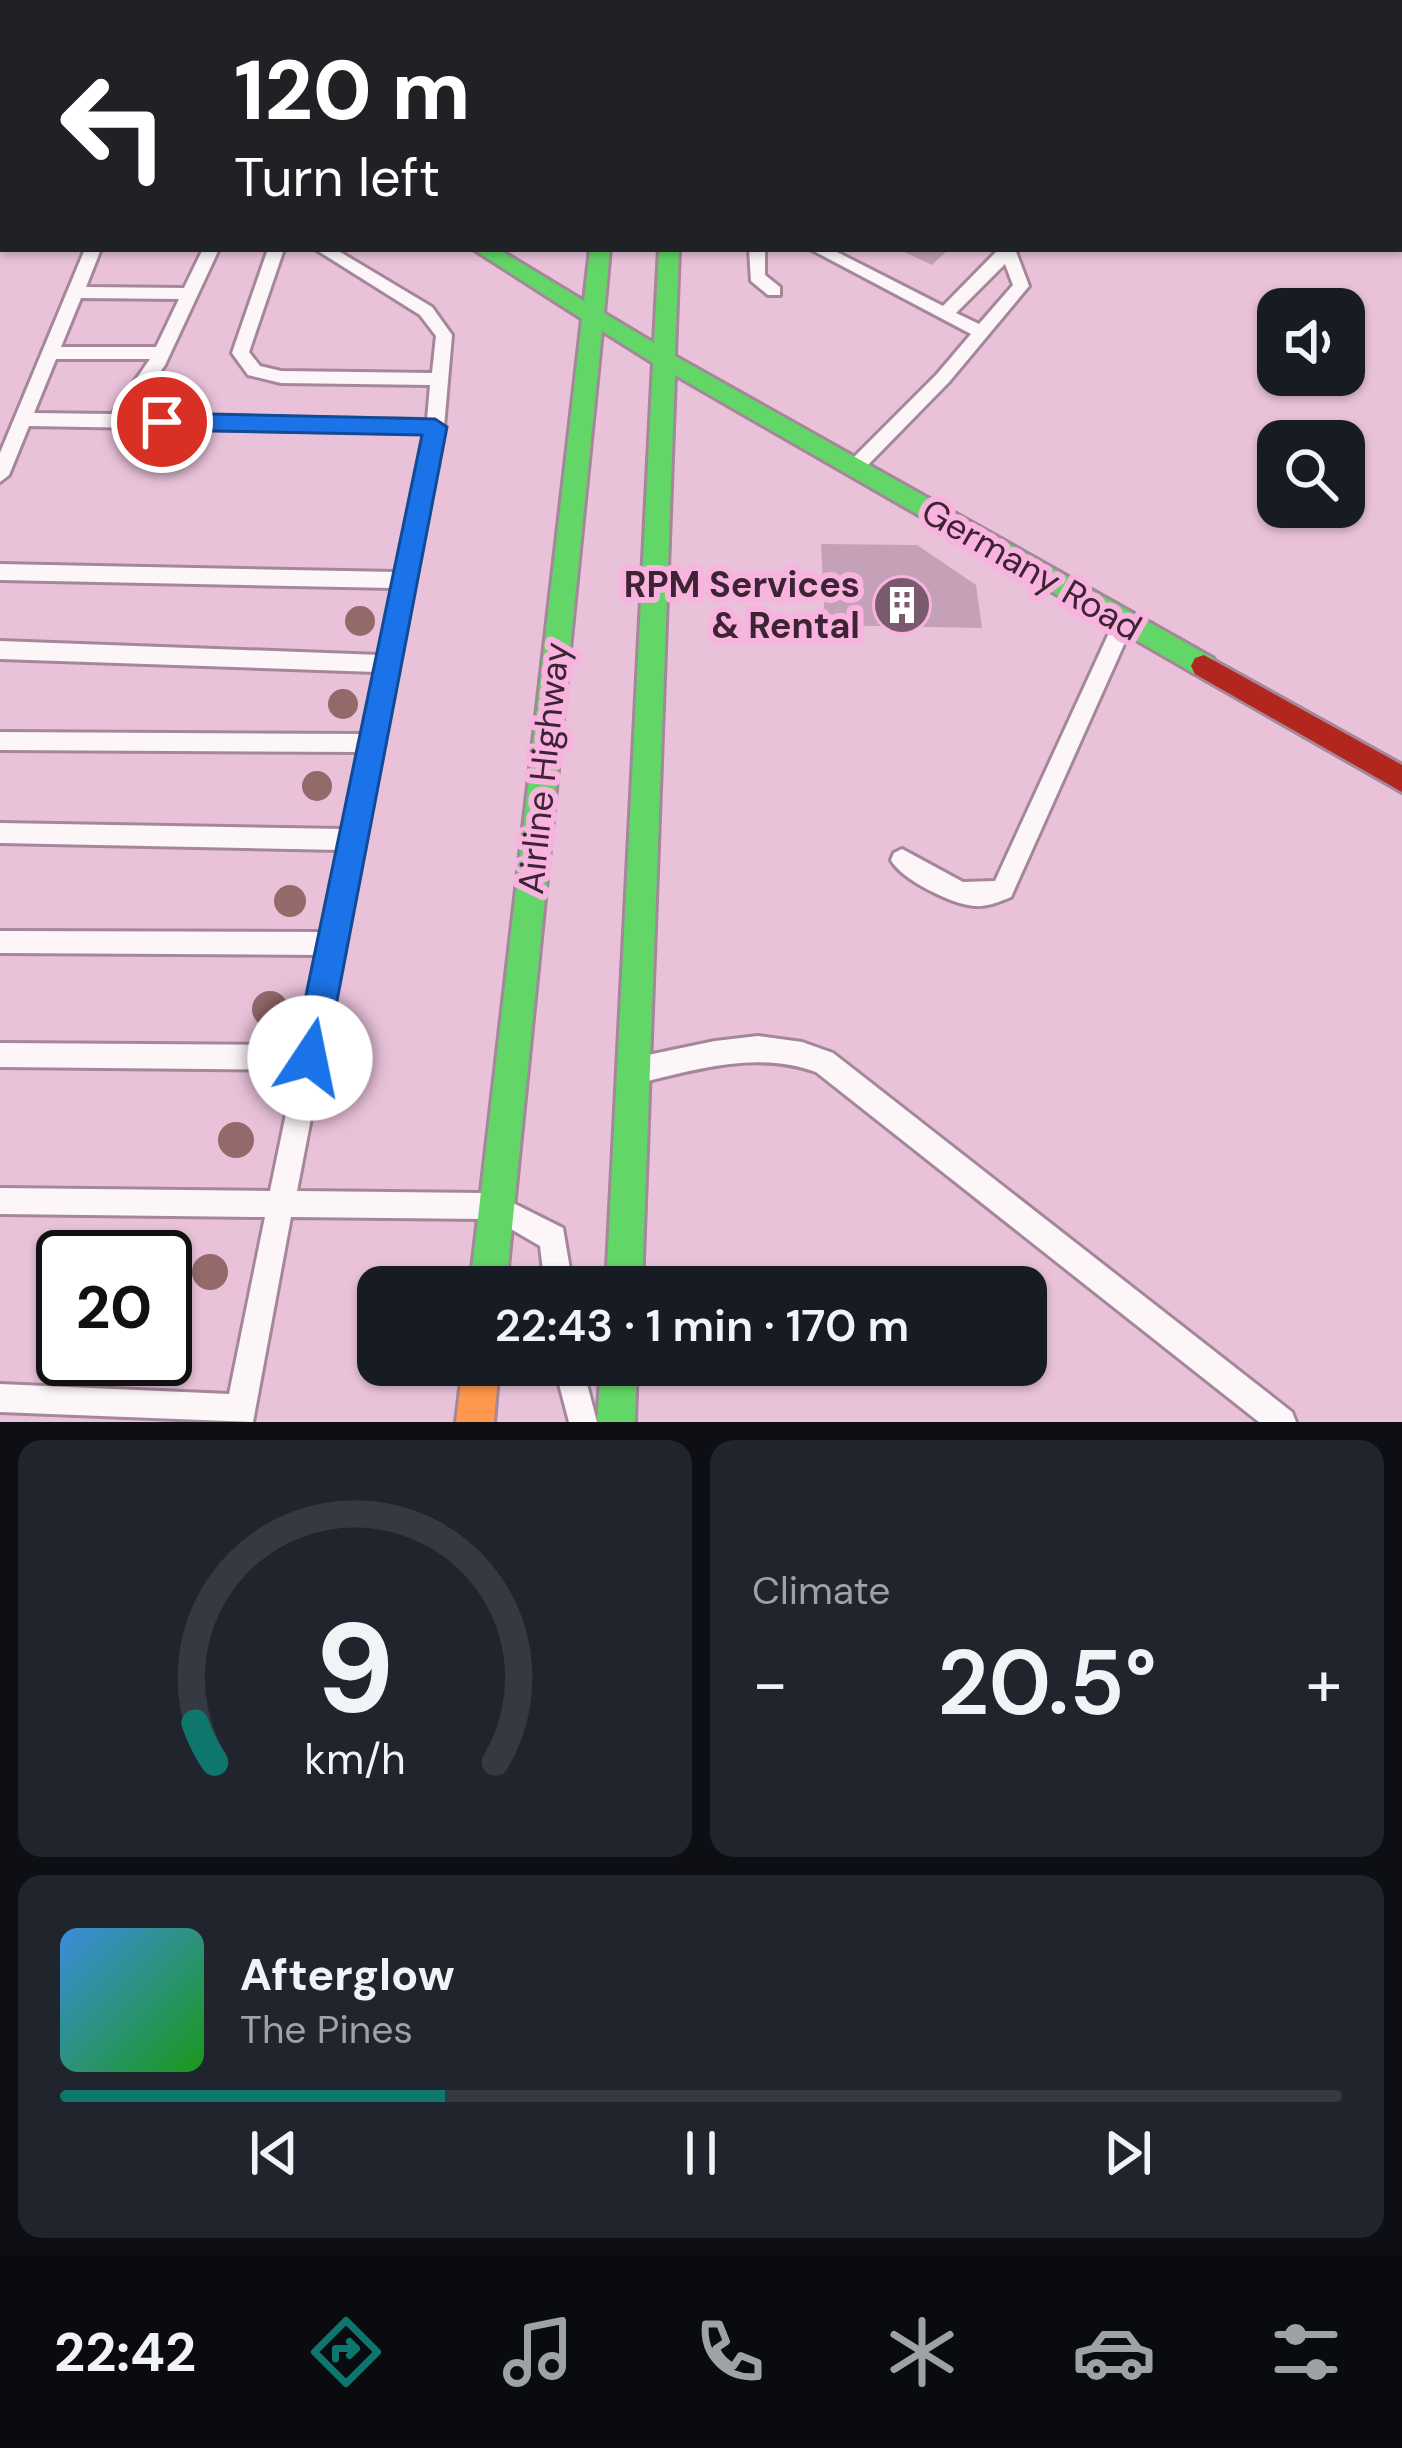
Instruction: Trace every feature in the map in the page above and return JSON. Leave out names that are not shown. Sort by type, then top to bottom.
[{"type":"main road","name":"Germany Road","points":[[488,252],[662,358],[1402,779]]},
{"type":"main road","name":"Airline Highway","points":[[490,1266],[600,252]]},
{"type":"main road","points":[[625,1266],[669,252]]},
{"type":"main road","points":[[476,1422],[479,1386]]},
{"type":"main road","points":[[616,1422],[618,1386]]},
{"type":"lane","points":[[0,475],[92,252]]},
{"type":"lane","points":[[117,420],[162,352],[210,252]]},
{"type":"lane","points":[[275,252],[240,353],[254,371],[281,377],[438,379]]},
{"type":"lane","points":[[0,1398],[239,1416],[435,427],[444,335],[426,311],[328,252]]},
{"type":"lane","points":[[758,252],[757,278],[775,291]]},
{"type":"lane","points":[[824,252],[978,331]]},
{"type":"lane","points":[[946,314],[1006,252]]},
{"type":"lane","points":[[854,468],[943,378],[978,331],[1021,286],[1009,252]]},
{"type":"lane","points":[[76,292],[190,294]]},
{"type":"lane","points":[[51,353],[162,352]]},
{"type":"lane","points":[[24,419],[435,427]]},
{"type":"lane","points":[[0,572],[405,580]]},
{"type":"lane","points":[[902,860],[968,897],[986,898],[1003,889],[1124,622]]},
{"type":"lane","points":[[0,650],[388,664]]},
{"type":"lane","points":[[0,742],[372,742]]},
{"type":"lane","points":[[0,833],[353,840]]},
{"type":"lane","points":[[0,941],[332,944]]},
{"type":"lane","points":[[635,1070],[763,1046],[794,1049],[824,1062],[1282,1422]]},
{"type":"lane","points":[[0,1055],[310,1058]]},
{"type":"lane","points":[[0,1201],[495,1206],[553,1238],[556,1266]]},
{"type":"lane","points":[[574,1386],[583,1422]]},
{"type":"building","points":[[904,252],[946,252],[932,265]]},
{"type":"building","name":"RPM Services & Rental","points":[[821,544],[917,545],[976,585],[982,628],[825,625]]},
{"type":"traffic: fast","points":[[488,252],[662,358],[1204,666]]},
{"type":"traffic: fast","points":[[490,1266],[600,252]]},
{"type":"traffic: fast","points":[[625,1266],[669,252]]},
{"type":"traffic: fast","points":[[616,1422],[618,1386]]},
{"type":"traffic: slow","points":[[475,1422],[479,1386]]},
{"type":"traffic: jam","points":[[1204,666],[1402,779]]},
{"type":"place","name":"RPM Services & Rental","points":[[902,605]]},
{"type":"route","points":[[162,422],[435,427],[310,1058]]}]
